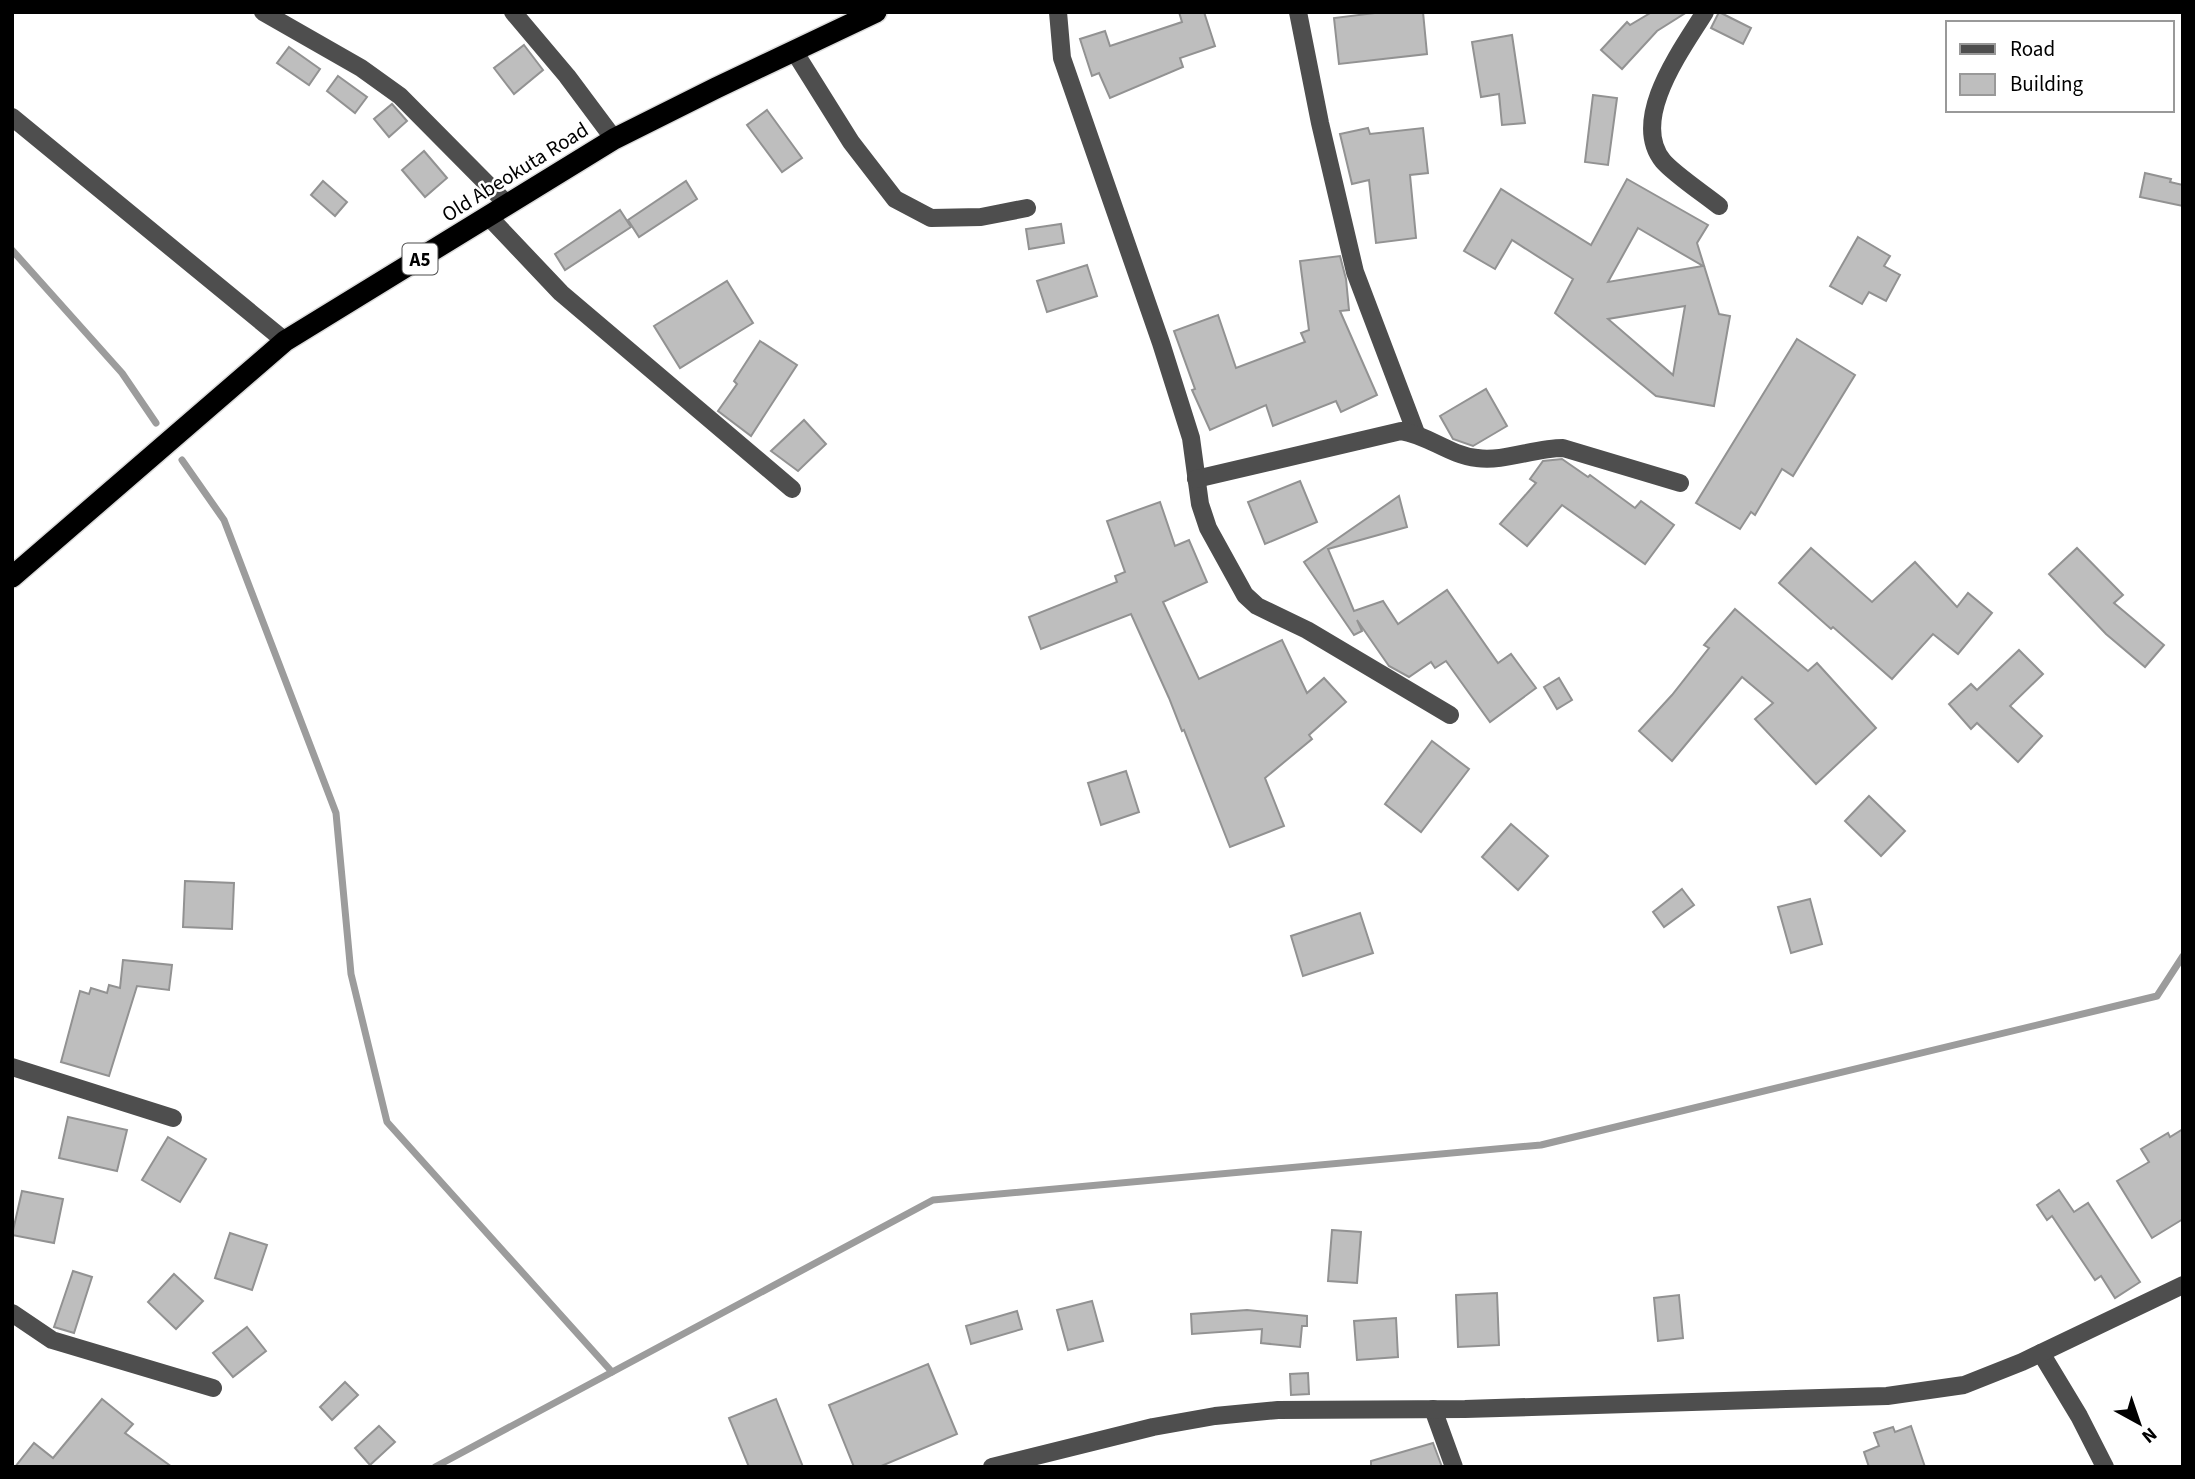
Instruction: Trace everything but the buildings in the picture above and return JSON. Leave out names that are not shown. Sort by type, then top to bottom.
[{"type":"highway","name":"Old Abeokuta Road","points":[[12,577],[285,341],[614,139],[876,12]]},
{"type":"street","points":[[263,12],[361,68],[400,96],[508,205]]},
{"type":"street","points":[[513,12],[567,76],[614,139]]},
{"type":"street","points":[[1058,12],[1062,58],[1161,343],[1191,438],[1200,504],[1208,528],[1245,596],[1257,606],[1307,630],[1450,715]]},
{"type":"street","points":[[1298,12],[1320,123],[1355,272],[1416,433]]},
{"type":"street","points":[[1705,12],[1663,80],[1653,120],[1655,144],[1663,161],[1719,206]]},
{"type":"street","points":[[794,51],[851,142],[895,199],[932,218],[981,217],[1027,208]]},
{"type":"street","points":[[12,117],[285,341]]},
{"type":"street","points":[[489,216],[561,293],[792,489]]},
{"type":"street","points":[[1195,479],[1401,431],[1416,433],[1440,447],[1478,458],[1544,448],[1563,448],[1680,483]]},
{"type":"street","points":[[12,1068],[173,1118]]},
{"type":"street","points":[[992,1467],[1153,1427],[1215,1416],[1278,1410],[1433,1409],[1887,1396],[1964,1385],[2041,1353],[2183,1285]]},
{"type":"street","points":[[12,1312],[52,1340],[213,1388]]},
{"type":"street","points":[[2041,1353],[2105,1467]]},
{"type":"street","points":[[1433,1409],[1454,1467]]},
{"type":"waterway","points":[[12,250],[122,373],[156,423]]},
{"type":"waterway","points":[[182,460],[224,520],[336,813],[351,974],[387,1122],[612,1372]]},
{"type":"waterway","points":[[435,1467],[933,1200],[1541,1145],[2157,996],[2183,956]]}]
